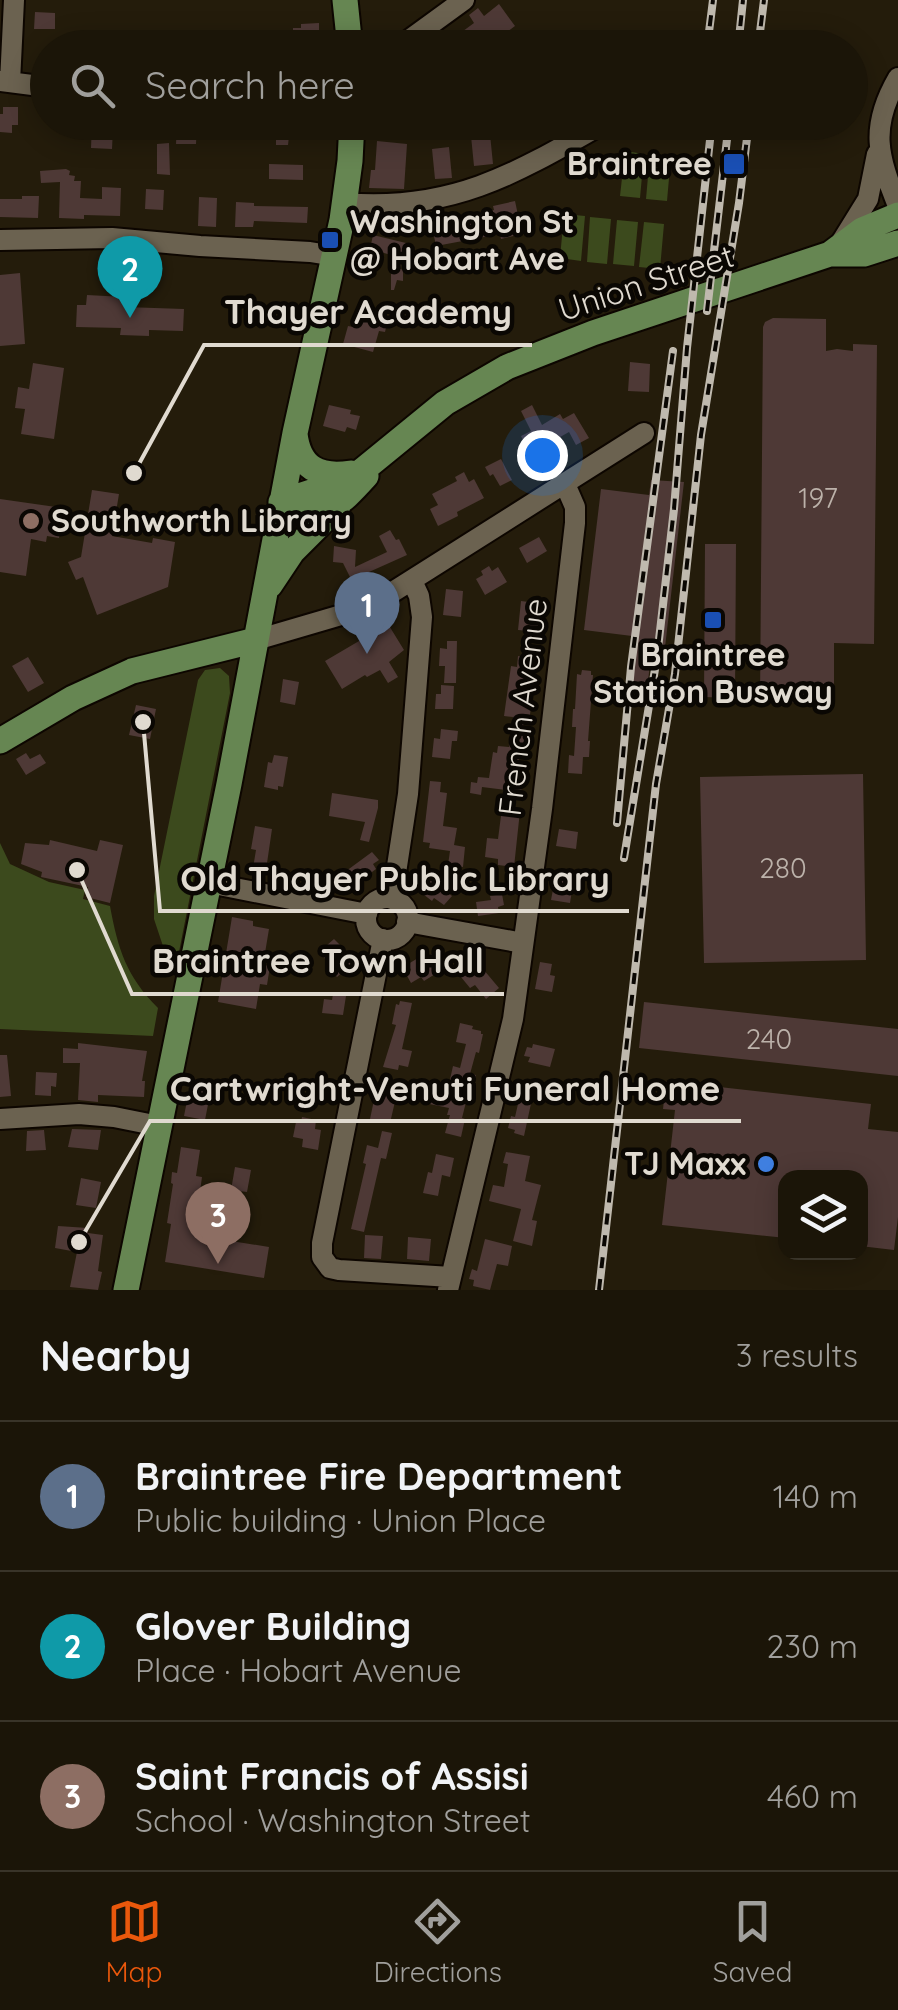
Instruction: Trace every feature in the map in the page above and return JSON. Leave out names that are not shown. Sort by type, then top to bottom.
[{"type":"main road","points":[[344,0],[348,30]]},
{"type":"main road","points":[[126,1290],[294,433],[334,256],[350,140]]},
{"type":"main road","name":"Union Street","points":[[281,502],[366,470],[444,403],[517,363],[835,250],[862,230],[898,215]]},
{"type":"main road","name":"Union Street","points":[[835,250],[864,254],[898,243]]},
{"type":"main road","points":[[294,433],[300,456],[323,473],[356,472],[389,450]]},
{"type":"main road","name":"Union Street","points":[[263,598],[292,552],[389,450]]},
{"type":"main road","points":[[281,502],[312,512],[341,503]]},
{"type":"main road","points":[[0,740],[73,698],[132,671],[256,640]]},
{"type":"street","points":[[14,0],[5,81],[30,84]]},
{"type":"street","points":[[423,30],[464,0]]},
{"type":"street","points":[[835,250],[868,200],[882,113],[898,78]]},
{"type":"street","points":[[344,204],[394,205],[456,195],[525,168],[574,140]]},
{"type":"street","points":[[879,147],[898,206]]},
{"type":"street","points":[[0,240],[112,238],[334,256]]},
{"type":"street","points":[[256,640],[363,607],[412,581],[644,434]]},
{"type":"street","name":"French Avenue","points":[[449,1284],[509,1040],[542,809],[576,515],[565,484]]},
{"type":"street","points":[[392,900],[408,794],[422,618],[412,581]]},
{"type":"street","points":[[208,883],[367,914]]},
{"type":"street","points":[[392,900],[405,908],[404,931],[398,936],[376,937],[368,928],[367,914],[376,902],[392,900]]},
{"type":"street","points":[[407,922],[523,943]]},
{"type":"street","points":[[383,939],[322,1243],[324,1262],[340,1270],[442,1275],[449,1284]]},
{"type":"street","points":[[0,1119],[79,1114],[159,1126]]},
{"type":"green space","points":[[625,151],[644,154],[640,198],[620,196]]},
{"type":"green space","points":[[650,154],[671,156],[667,201],[646,199]]},
{"type":"green space","points":[[564,214],[585,216],[581,261],[560,258]]},
{"type":"green space","points":[[590,217],[611,219],[607,264],[587,262]]},
{"type":"green space","points":[[617,220],[638,222],[634,266],[613,264]]},
{"type":"green space","points":[[644,222],[664,224],[660,269],[639,267]]},
{"type":"green space","points":[[220,668],[229,676],[230,693],[178,957],[171,964],[162,955],[164,949],[154,919],[154,896],[198,680],[205,670]]},
{"type":"green space","points":[[0,843],[10,864],[49,882],[85,890],[83,899],[110,906],[125,961],[138,985],[158,1008],[153,1036],[0,1029]]},
{"type":"building","points":[[499,4],[515,26],[510,30],[464,30],[474,23],[469,15],[478,8],[484,16]]},
{"type":"building","points":[[35,12],[55,13],[55,29],[34,29]]},
{"type":"building","points":[[319,23],[319,30],[293,30],[301,28],[301,24]]},
{"type":"building","points":[[3,107],[18,107],[18,125],[12,125],[12,133],[0,132]]},
{"type":"building","points":[[91,140],[112,140],[112,149],[91,148]]},
{"type":"building","points":[[176,140],[196,140],[196,144],[176,144]]},
{"type":"building","points":[[471,140],[491,140],[493,164],[474,166]]},
{"type":"building","points":[[377,141],[407,144],[404,189],[369,188]]},
{"type":"building","points":[[169,143],[170,175],[157,174],[157,144]]},
{"type":"building","points":[[449,147],[452,178],[435,179],[432,149]]},
{"type":"building","points":[[269,164],[303,165],[303,180],[269,179]]},
{"type":"building","points":[[66,169],[75,176],[74,181],[81,181],[80,198],[102,199],[102,187],[121,188],[120,216],[59,218],[60,182],[41,183],[40,171]]},
{"type":"building","points":[[146,189],[164,190],[163,210],[145,209]]},
{"type":"building","points":[[39,196],[38,218],[0,217],[0,199]]},
{"type":"building","points":[[199,197],[217,198],[216,227],[198,226]]},
{"type":"building","points":[[515,201],[522,234],[501,239],[500,234],[436,246],[432,226],[465,220],[465,215],[494,210],[493,206]]},
{"type":"building","points":[[236,202],[308,207],[307,223],[254,221],[253,227],[235,227]]},
{"type":"building","points":[[373,235],[406,243],[400,269],[403,281],[397,280],[394,290],[391,255],[370,249]]},
{"type":"building","points":[[20,273],[25,344],[0,346],[0,275]]},
{"type":"building","points":[[87,295],[125,297],[125,307],[184,309],[183,331],[149,330],[149,336],[120,335],[121,328],[76,327],[77,305],[86,305]]},
{"type":"building","points":[[356,315],[387,323],[385,332],[379,331],[373,352],[343,344]]},
{"type":"building","points":[[773,318],[826,319],[826,351],[853,351],[853,344],[877,345],[874,644],[834,643],[834,703],[760,702],[763,327]]},
{"type":"building","points":[[630,362],[650,364],[649,392],[628,391]]},
{"type":"building","points":[[33,363],[64,368],[54,439],[21,434],[25,409],[15,408],[18,387],[29,389]]},
{"type":"building","points":[[329,405],[360,416],[356,430],[347,427],[345,432],[323,426]]},
{"type":"building","points":[[532,405],[542,425],[560,414],[563,419],[574,413],[589,438],[576,445],[569,432],[553,441],[556,448],[551,450],[555,457],[540,465],[521,436],[531,431],[521,411]]},
{"type":"building","points":[[501,459],[512,480],[500,486],[485,467]]},
{"type":"building","points":[[464,472],[469,482],[474,479],[484,498],[438,526],[430,509],[438,505],[432,494],[457,481],[455,477]]},
{"type":"building","points":[[651,480],[684,482],[663,665],[650,664],[647,690],[631,688],[632,636],[584,630],[601,489],[649,495]]},
{"type":"building","points":[[92,490],[119,494],[112,536],[152,543],[153,538],[175,542],[168,587],[97,615],[83,577],[76,580],[68,562],[81,557]]},
{"type":"building","name":"Southworth Library","points":[[0,499],[63,508],[59,538],[47,536],[46,542],[31,539],[26,576],[0,572]]},
{"type":"building","points":[[390,530],[407,555],[369,572],[376,585],[353,595],[347,583],[352,581],[343,563],[333,562],[334,546],[356,550],[355,567],[387,552],[379,536]]},
{"type":"building","points":[[539,537],[547,551],[527,563],[519,548]]},
{"type":"building","points":[[705,544],[736,544],[735,698],[704,697]]},
{"type":"building","points":[[489,566],[492,571],[498,567],[507,582],[485,595],[476,579]]},
{"type":"building","points":[[446,589],[463,591],[461,617],[443,615]]},
{"type":"building","points":[[521,601],[537,603],[537,608],[542,608],[540,632],[518,630]]},
{"type":"building","points":[[388,624],[404,650],[389,662],[398,677],[388,683],[380,670],[342,689],[325,661]]},
{"type":"building","points":[[447,641],[457,641],[456,683],[444,683],[445,666],[439,666],[440,648],[447,649]]},
{"type":"building","points":[[518,656],[533,658],[530,715],[525,714],[524,753],[520,752],[517,773],[523,774],[521,792],[482,787],[481,795],[470,793],[471,782],[477,783],[478,777],[489,778],[493,752],[497,753],[498,746],[509,747],[513,717],[504,716],[511,666],[517,667]]},
{"type":"building","points":[[28,657],[44,683],[28,692],[12,666]]},
{"type":"building","points":[[582,670],[593,675],[589,757],[583,757],[582,774],[568,773],[569,755],[574,756],[576,727],[572,727],[577,674],[581,675]]},
{"type":"building","points":[[283,679],[299,682],[295,705],[280,702]]},
{"type":"building","points":[[441,685],[454,686],[453,709],[435,709]]},
{"type":"building","points":[[136,705],[156,709],[150,739],[129,735]]},
{"type":"building","points":[[441,729],[458,731],[457,741],[452,741],[450,759],[432,757],[434,738],[440,739]]},
{"type":"building","points":[[26,753],[30,759],[40,754],[46,763],[26,775],[16,759]]},
{"type":"building","points":[[274,755],[288,757],[283,787],[278,786],[278,790],[264,787],[268,762],[272,763]]},
{"type":"building","points":[[863,774],[866,960],[704,963],[700,777]]},
{"type":"building","points":[[430,781],[441,782],[440,792],[447,793],[443,826],[457,828],[454,845],[465,847],[463,867],[448,865],[450,851],[429,848],[430,843],[423,842]]},
{"type":"building","points":[[332,793],[378,800],[369,842],[360,840],[365,822],[329,816]]},
{"type":"building","points":[[502,808],[520,811],[514,867],[498,865],[498,859],[485,857],[487,838],[498,839]]},
{"type":"building","points":[[255,826],[272,829],[266,870],[253,868]]},
{"type":"building","points":[[559,829],[578,832],[576,849],[556,846]]},
{"type":"building","points":[[50,840],[97,851],[100,840],[123,845],[110,903],[86,897],[88,887],[41,877],[42,872],[21,864],[25,843],[49,845]]},
{"type":"building","points":[[372,852],[379,860],[373,864],[376,869],[346,888],[338,877]]},
{"type":"building","points":[[560,870],[575,872],[570,903],[551,900]]},
{"type":"building","points":[[429,879],[452,896],[444,905],[419,891]]},
{"type":"building","points":[[502,894],[504,905],[498,907],[499,913],[478,916],[476,902]]},
{"type":"building","points":[[232,917],[269,929],[263,965],[270,966],[267,985],[260,984],[256,1009],[218,1002]]},
{"type":"building","points":[[334,939],[352,964],[337,977],[319,952]]},
{"type":"building","points":[[438,950],[448,966],[424,981],[421,977],[411,983],[406,974],[411,970],[408,964]]},
{"type":"building","points":[[540,962],[552,964],[552,992],[535,989]]},
{"type":"building","points":[[478,963],[499,988],[486,999],[475,985],[470,988],[461,977]]},
{"type":"building","points":[[333,994],[346,996],[343,1015],[322,1013],[324,999],[332,1000]]},
{"type":"building","points":[[644,1002],[898,1029],[898,1076],[639,1048]]},
{"type":"building","points":[[412,1003],[402,1049],[412,1051],[408,1067],[399,1065],[398,1070],[383,1067],[396,1025],[392,1024],[396,1004]]},
{"type":"building","points":[[460,1023],[483,1034],[470,1074],[476,1075],[462,1118],[465,1119],[461,1137],[445,1133],[449,1108],[410,1100],[412,1090],[446,1097],[453,1066],[460,1068],[466,1044],[456,1042]]},
{"type":"building","points":[[78,1043],[147,1051],[142,1081],[144,1097],[98,1095],[98,1102],[78,1100],[80,1063],[63,1063],[63,1048],[78,1049]]},
{"type":"building","points":[[533,1044],[555,1049],[550,1067],[528,1062],[530,1057],[524,1056]]},
{"type":"building","points":[[0,1055],[7,1055],[11,1096],[0,1097]]},
{"type":"building","points":[[36,1072],[57,1073],[51,1096],[35,1095]]},
{"type":"building","points":[[191,1080],[212,1084],[205,1120],[184,1116]]},
{"type":"building","points":[[666,1081],[871,1104],[868,1129],[898,1132],[894,1250],[868,1247],[868,1170],[778,1170],[778,1237],[662,1225],[675,1110],[663,1109]]},
{"type":"building","points":[[523,1082],[535,1085],[524,1136],[508,1128],[511,1116],[515,1117]]},
{"type":"building","points":[[382,1090],[397,1093],[390,1123],[370,1119],[374,1100],[380,1101]]},
{"type":"building","points":[[302,1117],[316,1120],[315,1129],[321,1130],[318,1150],[302,1147],[303,1139],[293,1137],[296,1122],[301,1123]]},
{"type":"building","points":[[72,1129],[101,1130],[98,1150],[68,1147]]},
{"type":"building","points":[[44,1130],[46,1150],[26,1151],[27,1131]]},
{"type":"building","points":[[382,1131],[392,1133],[386,1159],[381,1158],[364,1232],[351,1229],[367,1145],[378,1148]]},
{"type":"building","points":[[181,1147],[200,1150],[196,1176],[202,1177],[194,1235],[269,1247],[264,1278],[165,1262],[171,1224],[167,1223],[172,1172],[177,1173]]},
{"type":"building","points":[[506,1152],[530,1156],[525,1181],[541,1185],[532,1220],[537,1221],[532,1246],[513,1241],[521,1209],[489,1201],[493,1185],[504,1187]]},
{"type":"building","points":[[436,1154],[454,1158],[450,1177],[442,1175],[438,1196],[423,1193]]},
{"type":"building","points":[[235,1167],[251,1170],[247,1192],[231,1190]]},
{"type":"building","points":[[81,1178],[101,1182],[96,1208],[76,1205]]},
{"type":"building","points":[[58,1226],[88,1228],[88,1233],[103,1235],[98,1290],[70,1287],[77,1252],[55,1248]]},
{"type":"building","points":[[365,1235],[383,1236],[381,1259],[364,1258]]},
{"type":"building","points":[[408,1237],[431,1239],[429,1261],[407,1259]]},
{"type":"building","points":[[485,1239],[512,1246],[508,1266],[497,1264],[490,1290],[473,1286],[474,1280],[469,1279],[472,1269],[477,1271]]},
{"type":"railway","points":[[709,30],[713,0]]},
{"type":"railway","points":[[740,30],[743,0]]},
{"type":"railway","points":[[760,30],[764,0]]},
{"type":"railway","points":[[624,858],[657,657],[710,140]]},
{"type":"railway","points":[[707,311],[727,140]]},
{"type":"railway","points":[[599,1290],[656,784],[675,674],[701,435],[747,140]]},
{"type":"railway","points":[[617,823],[631,667],[673,351]]},
{"type":"place","name":"Braintree","points":[[734,164]]},
{"type":"place","name":"Washington St @ Hobart Ave","points":[[330,240]]},
{"type":"place","name":"Glover Building","points":[[130,318]]},
{"type":"place","name":"Thayer Academy","points":[[134,473]]},
{"type":"place","name":"Southworth Library","points":[[31,521]]},
{"type":"place","name":"Braintree Station Busway","points":[[713,620]]},
{"type":"place","name":"Braintree Fire Department","points":[[367,654]]},
{"type":"place","name":"Old Thayer Public Library","points":[[143,722]]},
{"type":"place","name":"Braintree Town Hall","points":[[77,870]]},
{"type":"place","name":"TJ Maxx","points":[[766,1164]]},
{"type":"place","name":"Cartwright-Venuti Funeral Home","points":[[79,1242]]},
{"type":"place","name":"Saint Francis of Assisi","points":[[218,1264]]}]
